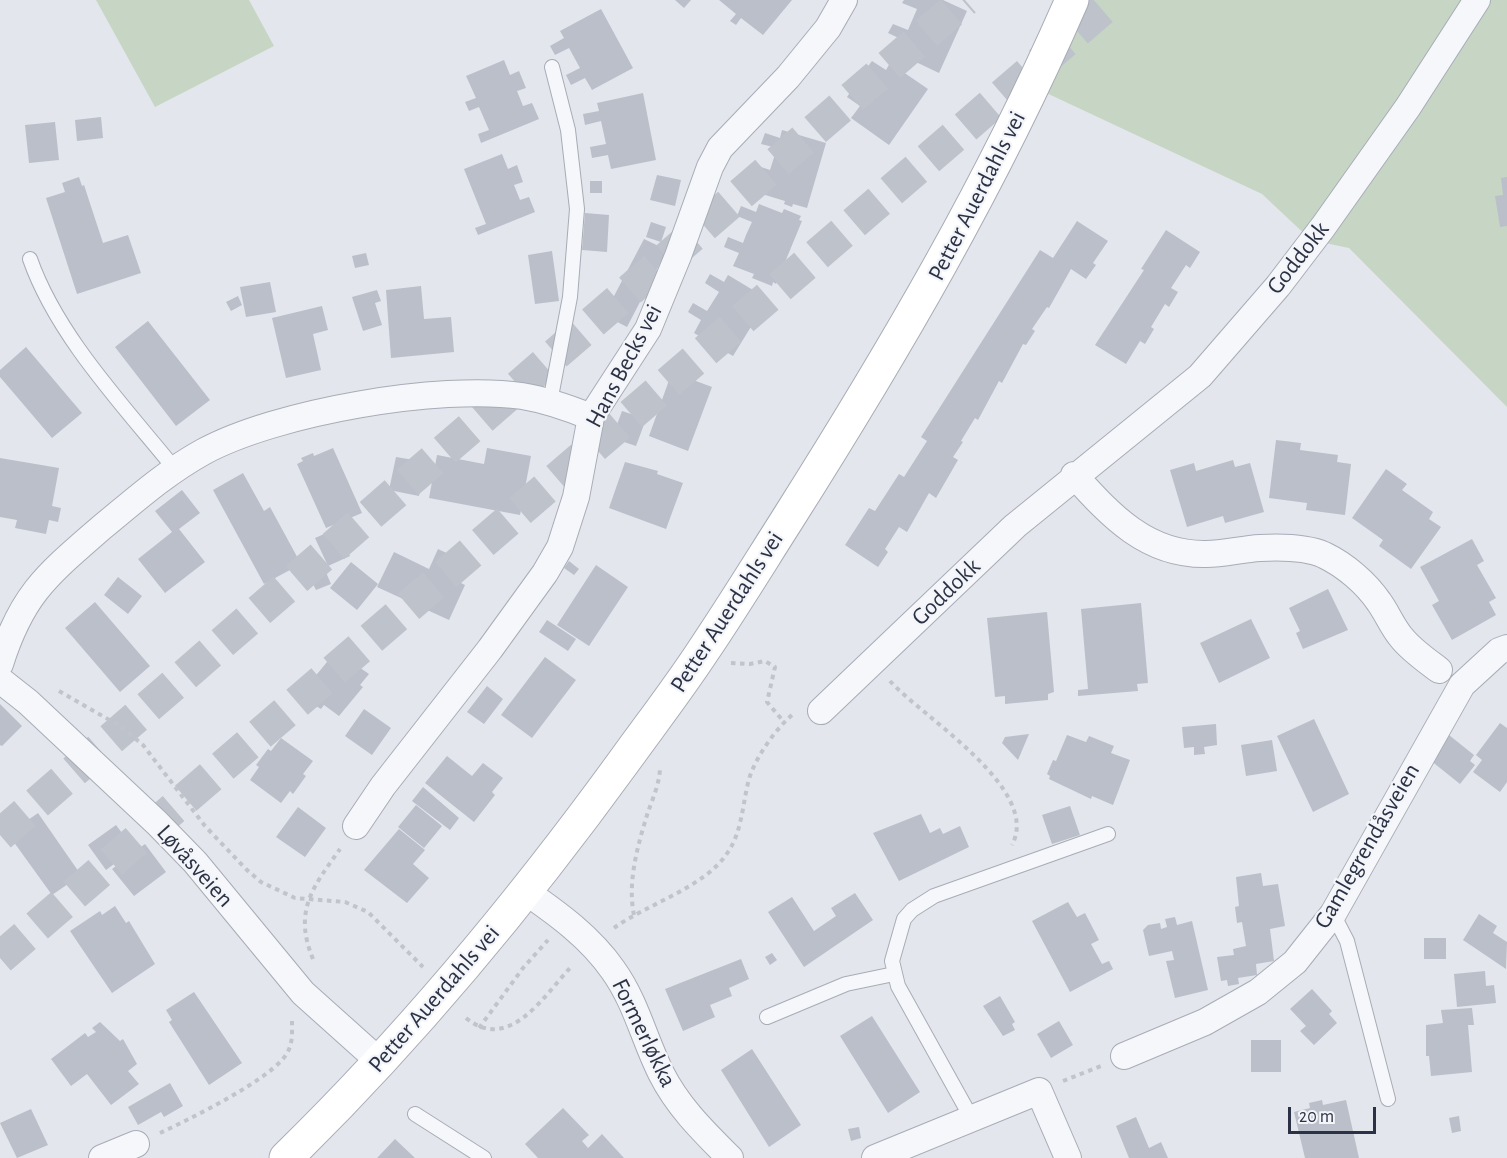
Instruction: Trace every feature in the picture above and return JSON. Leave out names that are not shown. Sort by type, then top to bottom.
[{"type":"street","name":"Hans Becks vei","points":[[356,826],[383,786],[490,649],[545,573],[560,546],[576,497],[591,417],[648,328],[678,256],[702,186],[720,147],[810,51],[828,28],[844,0]]},
{"type":"street","name":"Petter Auerdahls vei","points":[[286,1158],[380,1062],[466,964],[525,891],[703,652],[878,377],[953,246],[992,171],[1072,0]]},
{"type":"street","name":"Goddokk","points":[[811,709],[873,663],[1015,526],[1074,475],[1183,392],[1278,286],[1372,160],[1477,0]]},
{"type":"street","points":[[0,664],[21,609],[37,588],[65,559],[174,468],[236,437],[352,407],[462,392],[522,396],[550,402],[591,417]]},
{"type":"street","points":[[1074,475],[1107,511],[1129,530],[1156,546],[1178,553],[1208,555],[1235,549],[1270,548],[1321,554],[1340,564],[1365,585],[1380,603],[1403,639],[1439,670]]},
{"type":"street","name":"Gamlegrendåsveien","points":[[1124,1056],[1205,1022],[1258,992],[1295,962],[1333,914],[1462,685],[1500,651],[1507,648]]},
{"type":"street","name":"Løvåsveien","points":[[0,680],[100,769],[195,862],[303,993],[380,1062]]},
{"type":"street","name":"Formerløkka","points":[[525,891],[582,934],[614,970],[636,1011],[654,1058],[671,1090],[695,1123],[730,1158]]},
{"type":"street","points":[[875,1158],[1039,1091],[1068,1158]]},
{"type":"street","points":[[102,1158],[136,1144]]},
{"type":"lane","points":[[550,402],[570,297],[577,208],[568,130],[552,67]]},
{"type":"lane","points":[[30,259],[39,285],[54,312],[112,393],[174,468]]},
{"type":"lane","points":[[972,1119],[904,998],[894,974],[892,961],[900,928],[912,910],[934,896],[1108,834]]},
{"type":"lane","points":[[1333,914],[1347,941],[1388,1099]]},
{"type":"lane","points":[[767,1017],[846,984],[894,974]]},
{"type":"lane","points":[[415,1114],[484,1158]]},
{"type":"path","points":[[703,652],[722,663],[750,664],[765,661],[775,667],[767,702],[784,722]]},
{"type":"path","points":[[873,663],[909,701],[972,752],[1002,784],[1016,816],[1017,830],[1011,846],[998,865],[999,873]]},
{"type":"path","points":[[58,690],[120,726],[143,745],[200,819],[247,870],[279,892],[309,901],[345,902],[368,912],[425,970]]},
{"type":"path","points":[[611,931],[634,915],[712,870],[727,854],[742,817],[751,773],[764,749],[784,722],[811,709]]},
{"type":"path","points":[[634,915],[630,900],[632,885],[660,767],[657,757],[641,738]]},
{"type":"path","points":[[136,1144],[229,1096],[279,1063],[291,1046],[292,1011],[315,978],[313,960],[303,930],[303,918],[309,901],[327,867],[356,826]]},
{"type":"path","points":[[479,1028],[523,968],[552,935]]},
{"type":"path","points":[[466,1018],[479,1028],[491,1031],[509,1028],[518,1022],[570,968]]},
{"type":"path","points":[[1039,1091],[1124,1056]]},
{"type":"green space","points":[[96,0],[249,0],[274,46],[155,107]]},
{"type":"green space","points":[[1068,0],[1507,0],[1507,407],[1349,248],[1311,240],[1262,194],[1025,83]]},
{"type":"building","points":[[675,0],[691,0],[684,8]]},
{"type":"building","points":[[719,0],[792,0],[763,35],[741,18],[736,25],[730,21],[736,14]]},
{"type":"building","points":[[904,0],[943,0],[967,11],[939,73],[897,53],[903,40],[888,33],[893,24],[908,30],[917,9],[902,3]]},
{"type":"building","points":[[601,9],[633,68],[592,90],[585,78],[571,85],[566,75],[580,68],[569,48],[555,55],[550,46],[564,38],[560,31]]},
{"type":"building","points":[[504,60],[510,75],[519,71],[526,88],[517,91],[523,106],[532,103],[539,119],[481,143],[478,134],[489,130],[479,107],[469,111],[465,102],[476,98],[466,76]]},
{"type":"building","points":[[872,61],[886,70],[890,63],[928,89],[889,145],[851,118],[860,106],[847,97],[853,88],[866,97],[879,79],[866,69]]},
{"type":"building","points":[[643,93],[656,160],[611,169],[608,155],[592,158],[590,147],[606,144],[601,121],[585,125],[583,114],[599,111],[597,103]]},
{"type":"building","points":[[101,117],[103,138],[77,141],[75,120]]},
{"type":"building","points":[[55,122],[59,160],[29,163],[25,125]]},
{"type":"building","points":[[782,130],[826,143],[807,208],[793,204],[792,207],[784,204],[785,201],[762,194],[767,180],[752,176],[755,165],[770,170],[777,148],[761,144],[765,133],[780,138]]},
{"type":"building","points":[[502,154],[508,169],[517,165],[523,182],[514,185],[520,200],[529,197],[535,212],[478,235],[475,228],[486,224],[464,169]]},
{"type":"building","points":[[657,175],[681,180],[675,206],[650,200]]},
{"type":"building","points":[[79,177],[82,186],[84,185],[103,243],[128,235],[141,273],[77,294],[46,198],[65,192],[62,183]]},
{"type":"building","points":[[1507,177],[1507,226],[1500,227],[1495,196],[1503,195],[1501,178]]},
{"type":"building","points":[[590,181],[602,181],[602,193],[590,193]]},
{"type":"building","points":[[759,204],[782,213],[784,209],[801,216],[799,220],[802,221],[776,284],[773,282],[772,286],[752,278],[754,274],[733,266],[739,253],[724,247],[728,237],[743,243],[752,222],[737,216],[741,206],[756,212]]},
{"type":"building","points":[[585,213],[609,215],[607,252],[582,250]]},
{"type":"building","points":[[1077,221],[1108,241],[1093,263],[1096,265],[1086,279],[1071,269],[1049,308],[1047,307],[1032,329],[1035,331],[1026,345],[1023,344],[1002,383],[999,381],[978,420],[975,418],[961,441],[963,442],[953,457],[958,460],[936,498],[929,493],[907,532],[899,527],[885,549],[888,552],[878,567],[845,545],[869,508],[875,511],[899,474],[904,477],[927,441],[921,437],[1040,250],[1053,258]]},
{"type":"building","points":[[651,222],[666,227],[661,242],[646,237]]},
{"type":"building","points":[[1166,230],[1200,252],[1190,268],[1186,265],[1171,288],[1178,292],[1169,307],[1165,304],[1151,327],[1154,329],[1145,344],[1140,341],[1126,364],[1095,345],[1144,270],[1141,269]]},
{"type":"building","points":[[644,239],[667,250],[627,327],[604,315]]},
{"type":"building","points":[[552,251],[559,301],[535,304],[528,255]]},
{"type":"building","points":[[366,253],[369,265],[355,268],[352,256]]},
{"type":"building","points":[[710,274],[724,282],[728,275],[768,299],[733,356],[694,333],[701,320],[688,312],[693,303],[707,311],[719,292],[705,283]]},
{"type":"building","points":[[270,282],[276,312],[246,317],[240,287]]},
{"type":"building","points":[[421,286],[424,319],[451,317],[454,352],[391,358],[386,290]]},
{"type":"building","points":[[377,290],[381,301],[375,303],[382,325],[363,331],[352,297]]},
{"type":"building","points":[[238,296],[242,305],[231,311],[226,302]]},
{"type":"building","points":[[322,306],[328,330],[313,334],[321,370],[286,378],[272,318]]},
{"type":"building","points":[[148,321],[210,400],[176,426],[115,347]]},
{"type":"building","points":[[26,347],[82,413],[52,438],[0,377],[0,370]]},
{"type":"building","points":[[672,372],[712,387],[688,451],[649,436]]},
{"type":"building","points":[[622,411],[646,419],[636,446],[612,438]]},
{"type":"building","points":[[1276,440],[1301,443],[1300,450],[1338,455],[1337,462],[1351,464],[1345,515],[1306,510],[1307,503],[1269,498]]},
{"type":"building","points":[[333,448],[362,513],[326,528],[297,464],[303,461],[301,458],[313,453],[314,456]]},
{"type":"building","points":[[487,448],[531,456],[520,515],[429,498],[437,455],[484,464]]},
{"type":"building","points":[[396,457],[426,462],[419,496],[389,490]]},
{"type":"building","points":[[0,458],[59,468],[52,506],[61,508],[58,522],[49,520],[46,534],[15,528],[17,520],[0,517]]},
{"type":"building","points":[[1233,460],[1235,467],[1250,463],[1264,512],[1225,523],[1223,516],[1187,527],[1170,470],[1194,463],[1196,471]]},
{"type":"building","points":[[625,462],[658,471],[657,474],[683,483],[666,529],[609,508]]},
{"type":"building","points":[[1386,469],[1407,484],[1402,490],[1433,512],[1429,519],[1441,527],[1411,569],[1379,546],[1383,540],[1352,518]]},
{"type":"building","points":[[243,473],[264,511],[270,507],[301,564],[264,584],[213,490]]},
{"type":"building","points":[[182,490],[200,513],[179,529],[205,562],[165,593],[138,559],[172,532],[155,511]]},
{"type":"building","points":[[338,528],[350,556],[328,566],[315,538]]},
{"type":"building","points":[[1472,539],[1484,561],[1477,565],[1496,598],[1489,602],[1496,615],[1452,640],[1432,605],[1439,601],[1420,567]]},
{"type":"building","points":[[438,549],[468,563],[459,582],[465,585],[449,620],[377,587],[394,552],[429,569]]},
{"type":"building","points":[[569,561],[579,569],[574,575],[564,568]]},
{"type":"building","points":[[351,562],[378,584],[357,610],[330,588]]},
{"type":"building","points":[[322,563],[331,584],[316,590],[306,570]]},
{"type":"building","points":[[596,565],[628,587],[589,646],[557,625]]},
{"type":"building","points":[[118,577],[142,596],[128,614],[104,595]]},
{"type":"building","points":[[1328,589],[1348,630],[1303,649],[1296,633],[1300,631],[1289,608]]},
{"type":"building","points":[[95,602],[150,666],[120,692],[65,628]]},
{"type":"building","points":[[1141,603],[1148,683],[1137,684],[1138,691],[1078,696],[1078,690],[1088,689],[1081,609]]},
{"type":"building","points":[[1047,612],[1054,692],[1048,694],[1048,700],[1005,704],[1005,696],[995,697],[987,618]]},
{"type":"building","points":[[1251,619],[1270,658],[1219,683],[1200,643]]},
{"type":"building","points":[[547,620],[576,639],[568,651],[539,632]]},
{"type":"building","points":[[336,651],[369,674],[360,685],[363,687],[339,716],[324,705],[321,709],[309,702],[312,697],[307,693],[315,681],[313,679]]},
{"type":"building","points":[[545,657],[576,680],[532,738],[501,715]]},
{"type":"building","points":[[487,686],[503,699],[484,724],[467,712]]},
{"type":"building","points":[[0,704],[22,726],[2,746],[0,745]]},
{"type":"building","points":[[364,709],[391,728],[372,755],[345,736]]},
{"type":"building","points":[[1314,719],[1349,794],[1313,812],[1277,736]]},
{"type":"building","points":[[1500,723],[1507,728],[1507,782],[1500,792],[1473,772],[1482,760],[1476,755]]},
{"type":"building","points":[[1216,724],[1217,745],[1204,747],[1205,754],[1194,755],[1194,747],[1184,748],[1182,727]]},
{"type":"building","points":[[1029,734],[1018,760],[1002,743],[1005,737]]},
{"type":"building","points":[[1067,735],[1086,742],[1089,736],[1114,746],[1111,753],[1130,760],[1113,805],[1092,796],[1091,799],[1049,779],[1050,776],[1047,774],[1053,760],[1056,761]]},
{"type":"building","points":[[1449,735],[1474,755],[1470,761],[1475,765],[1460,784],[1430,760]]},
{"type":"building","points":[[281,738],[313,761],[303,774],[306,776],[293,794],[290,791],[281,803],[250,780],[259,767],[256,765],[268,749],[271,751]]},
{"type":"building","points":[[1272,740],[1277,771],[1246,776],[1241,745]]},
{"type":"building","points":[[447,756],[472,776],[483,763],[503,778],[492,792],[495,795],[474,822],[425,783]]},
{"type":"building","points":[[423,787],[459,818],[450,830],[412,801]]},
{"type":"building","points":[[416,805],[442,826],[424,848],[398,827]]},
{"type":"building","points":[[1070,806],[1080,835],[1052,844],[1042,815]]},
{"type":"building","points":[[298,807],[326,828],[305,857],[276,837]]},
{"type":"building","points":[[38,813],[81,875],[52,895],[8,834]]},
{"type":"building","points":[[921,814],[930,833],[940,828],[943,834],[960,826],[969,847],[899,881],[873,833]]},
{"type":"building","points":[[116,825],[134,849],[106,870],[88,845]]},
{"type":"building","points":[[399,829],[425,850],[413,864],[429,878],[407,903],[364,870]]},
{"type":"building","points":[[145,844],[166,872],[134,896],[112,869]]},
{"type":"building","points":[[1261,873],[1263,886],[1278,884],[1285,926],[1270,929],[1274,961],[1256,964],[1257,975],[1238,978],[1239,984],[1228,986],[1227,980],[1221,981],[1217,957],[1234,955],[1233,949],[1246,946],[1242,922],[1237,923],[1235,907],[1239,906],[1236,877]]},
{"type":"building","points":[[855,893],[873,920],[804,967],[768,912],[792,897],[814,931],[836,916],[831,908]]},
{"type":"building","points":[[1068,902],[1077,917],[1085,913],[1099,940],[1091,944],[1102,964],[1109,961],[1113,969],[1070,992],[1032,921]]},
{"type":"building","points":[[115,906],[126,923],[129,921],[155,964],[112,993],[70,931],[100,911],[102,915]]},
{"type":"building","points":[[1479,914],[1497,926],[1493,933],[1507,942],[1506,969],[1463,940]]},
{"type":"building","points":[[1175,917],[1177,925],[1192,921],[1208,990],[1175,998],[1166,961],[1174,960],[1172,951],[1149,956],[1143,930],[1148,925],[1160,923],[1161,929],[1167,927],[1165,919]]},
{"type":"building","points":[[1424,938],[1446,938],[1446,959],[1424,959]]},
{"type":"building","points":[[772,953],[777,960],[770,965],[765,957]]},
{"type":"building","points":[[741,959],[749,979],[729,988],[732,996],[710,1005],[715,1017],[683,1031],[665,989]]},
{"type":"building","points":[[1485,971],[1486,986],[1494,985],[1496,1003],[1457,1007],[1454,974]]},
{"type":"building","points":[[1312,989],[1332,1011],[1329,1014],[1337,1023],[1314,1045],[1300,1031],[1306,1026],[1290,1009]]},
{"type":"building","points":[[194,992],[242,1063],[209,1085],[169,1022],[172,1020],[166,1010]]},
{"type":"building","points":[[1000,996],[1015,1022],[1012,1024],[1015,1030],[1003,1036],[983,1006]]},
{"type":"building","points":[[1472,1008],[1474,1025],[1468,1025],[1472,1072],[1431,1076],[1429,1056],[1426,1056],[1426,1025],[1443,1023],[1441,1010]]},
{"type":"building","points":[[872,1016],[920,1092],[888,1113],[840,1036]]},
{"type":"building","points":[[1059,1021],[1073,1045],[1051,1058],[1037,1034]]},
{"type":"building","points":[[100,1022],[120,1041],[123,1039],[137,1064],[128,1071],[139,1084],[111,1105],[87,1074],[71,1086],[51,1059],[85,1033],[88,1037],[96,1032],[92,1028]]},
{"type":"building","points":[[1251,1040],[1281,1040],[1281,1072],[1251,1072]]},
{"type":"building","points":[[752,1049],[801,1125],[769,1147],[721,1070]]},
{"type":"building","points":[[170,1083],[183,1106],[164,1117],[161,1112],[138,1125],[128,1107]]},
{"type":"building","points":[[1322,1100],[1323,1105],[1346,1100],[1359,1158],[1305,1158],[1294,1112],[1310,1108],[1309,1103]]},
{"type":"building","points":[[563,1108],[589,1135],[582,1141],[588,1148],[602,1134],[624,1158],[538,1158],[525,1144]]},
{"type":"building","points":[[31,1109],[48,1145],[17,1158],[0,1123]]},
{"type":"building","points":[[1459,1116],[1461,1131],[1452,1133],[1449,1118]]},
{"type":"building","points":[[1136,1117],[1149,1148],[1161,1142],[1168,1158],[1129,1158],[1116,1126]]},
{"type":"building","points":[[859,1127],[861,1138],[851,1141],[848,1129]]},
{"type":"building","points":[[395,1139],[415,1158],[377,1158]]},
{"type":"tunnel","points":[[0,835],[965,0]]},
{"type":"tunnel","points":[[0,958],[1113,0]]}]
